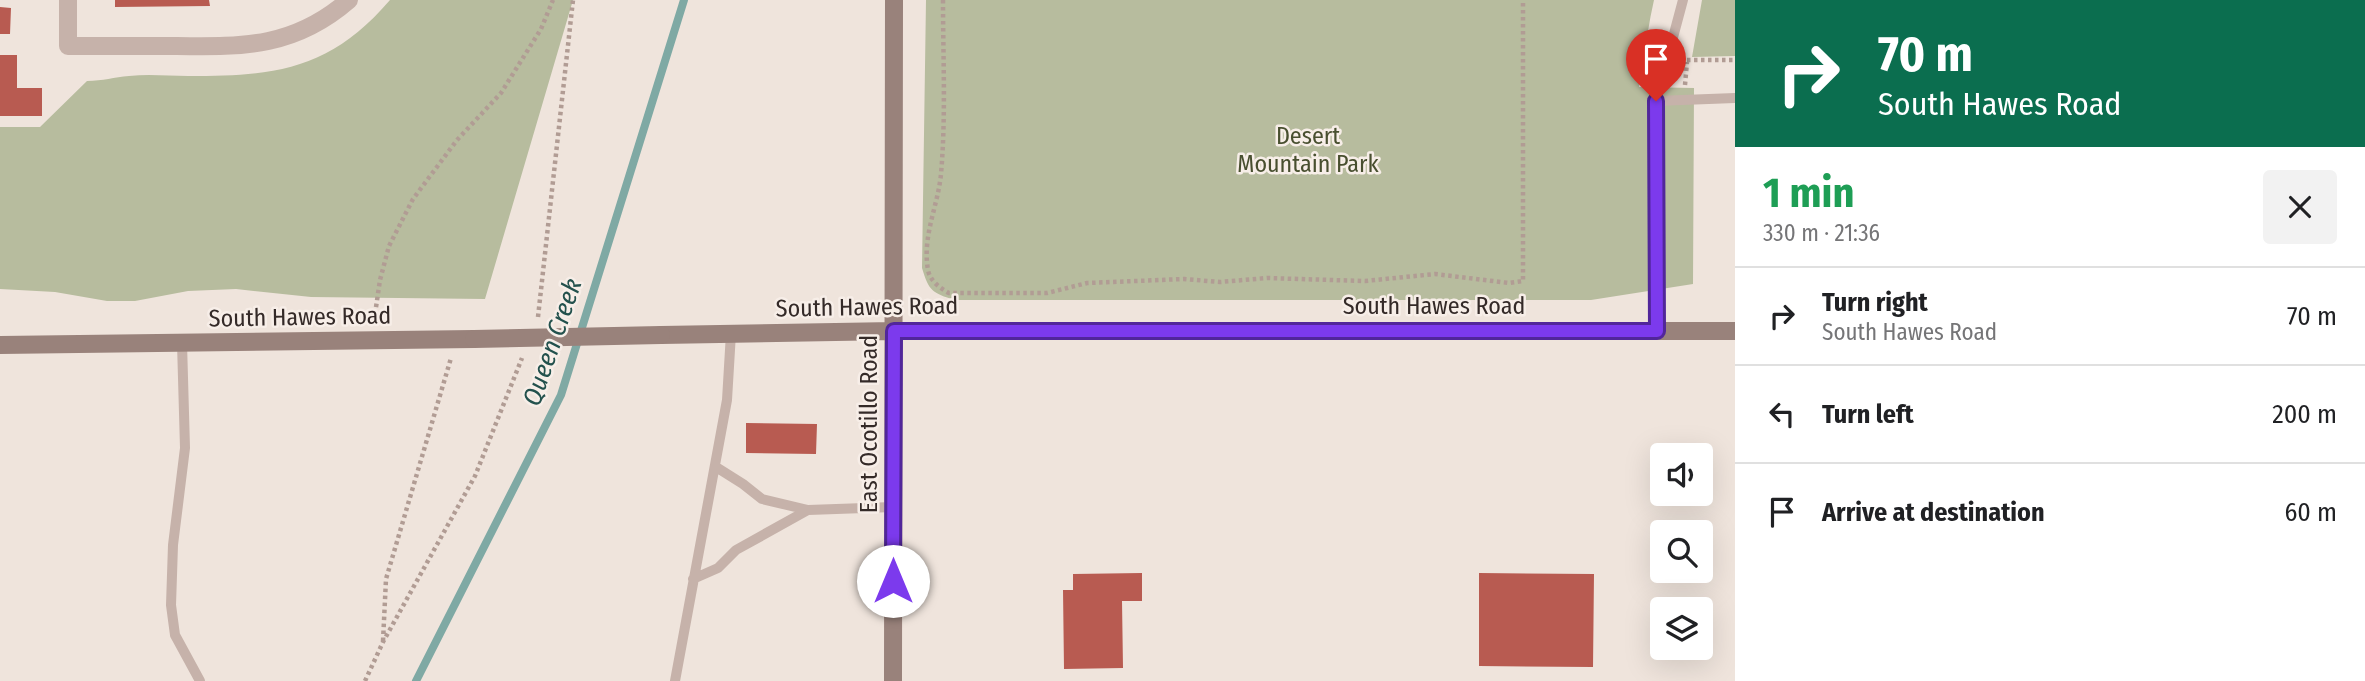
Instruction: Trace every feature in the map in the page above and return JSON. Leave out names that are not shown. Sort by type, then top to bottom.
[{"type":"main road","name":"East Ocotillo Road","points":[[892,681],[894,0]]},
{"type":"main road","name":"South Hawes Road","points":[[0,345],[894,331],[1735,331]]},
{"type":"street","points":[[68,0],[68,46],[231,47],[265,43],[309,28],[349,0]]},
{"type":"lane","points":[[1657,331],[1656,101],[1683,0]]},
{"type":"lane","points":[[1656,101],[1735,98]]},
{"type":"lane","points":[[675,681],[727,400],[731,333]]},
{"type":"lane","points":[[182,343],[185,448],[173,545],[171,605],[175,635],[200,681]]},
{"type":"lane","points":[[716,467],[762,499],[808,510],[893,507]]},
{"type":"lane","points":[[693,579],[718,568],[736,550],[808,510]]},
{"type":"path","points":[[371,341],[380,280],[389,246],[413,199],[457,140],[501,93],[541,29],[553,0]]},
{"type":"path","points":[[943,0],[942,151],[939,194],[928,231],[928,272],[939,288],[949,293],[1046,293],[1087,283],[1184,279],[1220,282],[1267,278],[1366,281],[1436,274],[1509,283],[1523,281],[1523,0]]},
{"type":"path","points":[[1687,60],[1735,60]]},
{"type":"path","points":[[383,642],[386,579],[465,339]]},
{"type":"green space","points":[[390,0],[573,0],[485,299],[311,297],[236,289],[188,291],[135,301],[107,301],[55,292],[0,289],[0,127],[40,127],[87,81],[136,75],[248,74],[300,64],[323,55],[346,41]]},
{"type":"green space","name":"Desert Mountain Park","points":[[926,0],[1654,0],[1639,87],[1694,88],[1693,284],[1591,300],[947,298],[932,290],[922,268]]},
{"type":"green space","points":[[1702,0],[1735,0],[1735,56],[1692,57]]},
{"type":"building","points":[[115,0],[209,0],[210,6],[115,7]]},
{"type":"building","points":[[0,7],[11,8],[10,34],[0,34]]},
{"type":"building","points":[[0,55],[17,55],[17,88],[42,88],[42,116],[0,116]]},
{"type":"building","points":[[746,423],[817,424],[816,454],[746,453]]},
{"type":"building","points":[[1142,573],[1142,601],[1122,601],[1123,668],[1064,669],[1063,590],[1073,590],[1073,574]]},
{"type":"building","points":[[1479,573],[1594,574],[1593,667],[1479,666]]},
{"type":"waterway","name":"Queen Creek","points":[[416,681],[561,395],[684,0]]},
{"type":"route","points":[[893,581],[894,331],[1657,331],[1656,101]]}]
